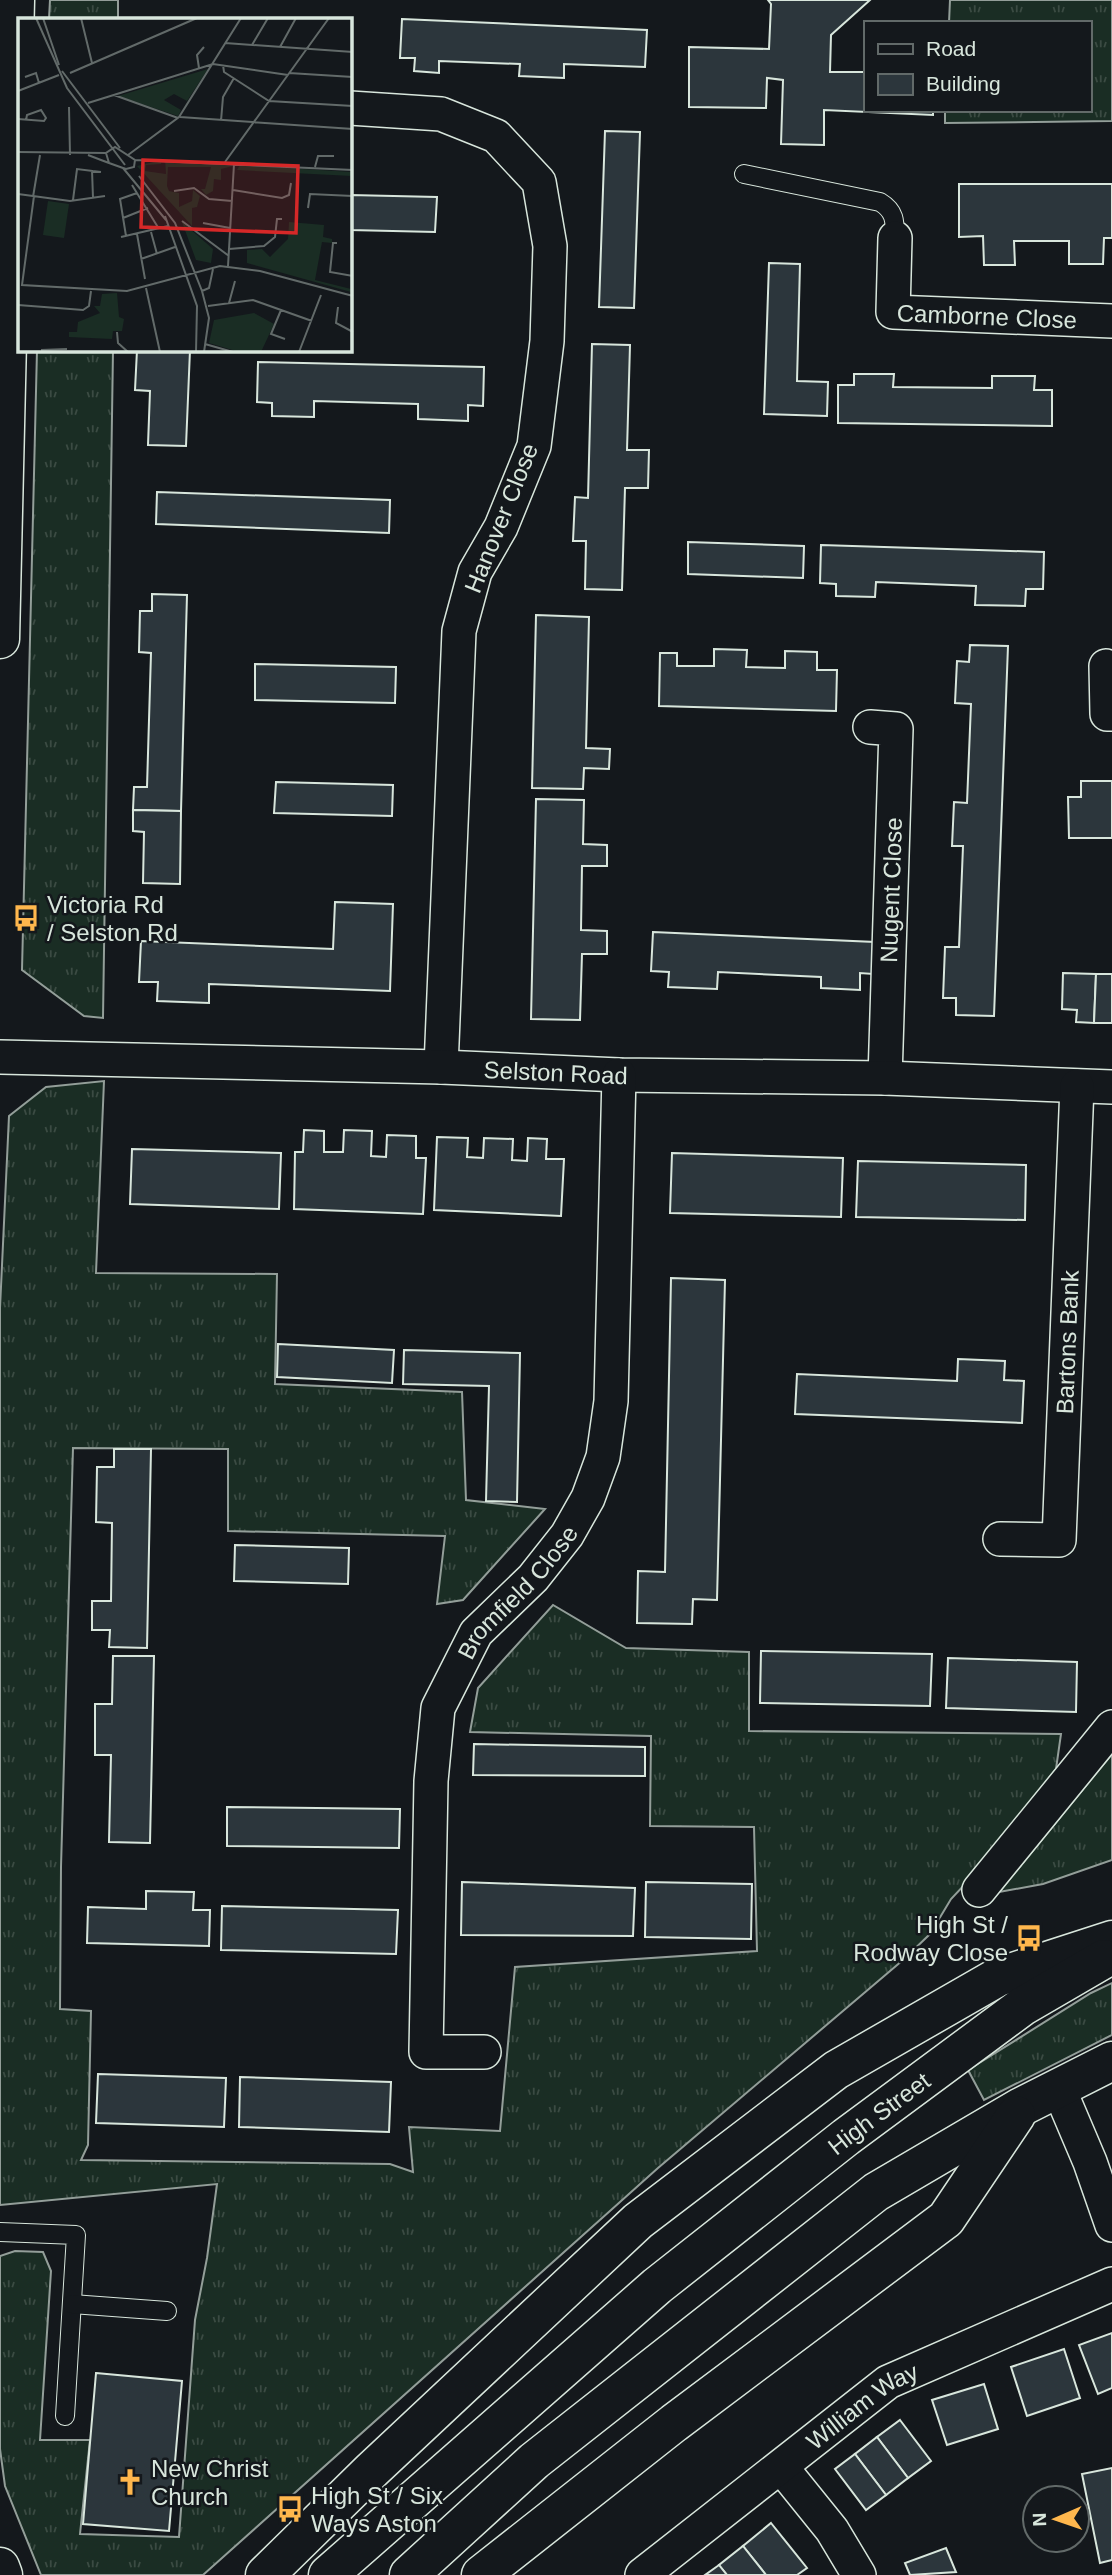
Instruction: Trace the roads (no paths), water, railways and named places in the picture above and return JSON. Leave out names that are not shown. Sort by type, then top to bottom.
[{"type":"main road","points":[[0,639],[2,413],[15,0]]},
{"type":"main road","points":[[265,2575],[638,2221],[849,2060],[998,1977],[1112,1940]]},
{"type":"main road","name":"High Street","points":[[328,2575],[657,2286],[846,2137],[1023,2006],[1112,1955]]},
{"type":"main road","points":[[409,2575],[534,2461],[876,2192],[1021,2107],[1112,2061]]},
{"type":"main road","points":[[481,2575],[674,2423],[946,2219],[1021,2107]]},
{"type":"main road","points":[[0,2567],[3,2575]]},
{"type":"street","name":"Hanover Close","points":[[352,108],[440,114],[496,136],[539,182],[550,246],[547,341],[534,446],[501,527],[475,572],[459,631],[441,1067]]},
{"type":"street","name":"Camborne Close","points":[[895,238],[893,312],[1112,321]]},
{"type":"street","points":[[1106,666],[1107,714],[1112,714]]},
{"type":"street","name":"Nugent Close","points":[[870,727],[896,729],[885,1079]]},
{"type":"street","name":"Selston Road","points":[[0,1057],[1112,1087]]},
{"type":"street","name":"Bromfield Close","points":[[484,2052],[426,2052],[431,1781],[438,1708],[476,1633],[533,1578],[567,1535],[588,1499],[603,1457],[611,1401],[619,1075]]},
{"type":"street","name":"Bartons Bank","points":[[1000,1539],[1059,1541],[1077,1086]]},
{"type":"street","points":[[979,1890],[1112,1727]]},
{"type":"street","points":[[1059,2089],[1090,2162],[1112,2225]]},
{"type":"street","name":"William Way","points":[[642,2575],[782,2468],[888,2382],[1112,2284]]},
{"type":"street","points":[[782,2468],[832,2530],[859,2575]]},
{"type":"lane","points":[[744,174],[880,202],[890,208],[895,238]]},
{"type":"lane","points":[[0,2232],[76,2235],[65,2416]]},
{"type":"lane","points":[[72,2304],[167,2311]]},
{"type":"place","name":"Victoria Rd / Selston Rd","points":[[26,918]]},
{"type":"place","name":"High St / Rodway Close","points":[[1029,1938]]},
{"type":"place","name":"New Christ Church","points":[[130,2482]]},
{"type":"place","name":"High St / Six Ways Aston","points":[[290,2509]]}]
